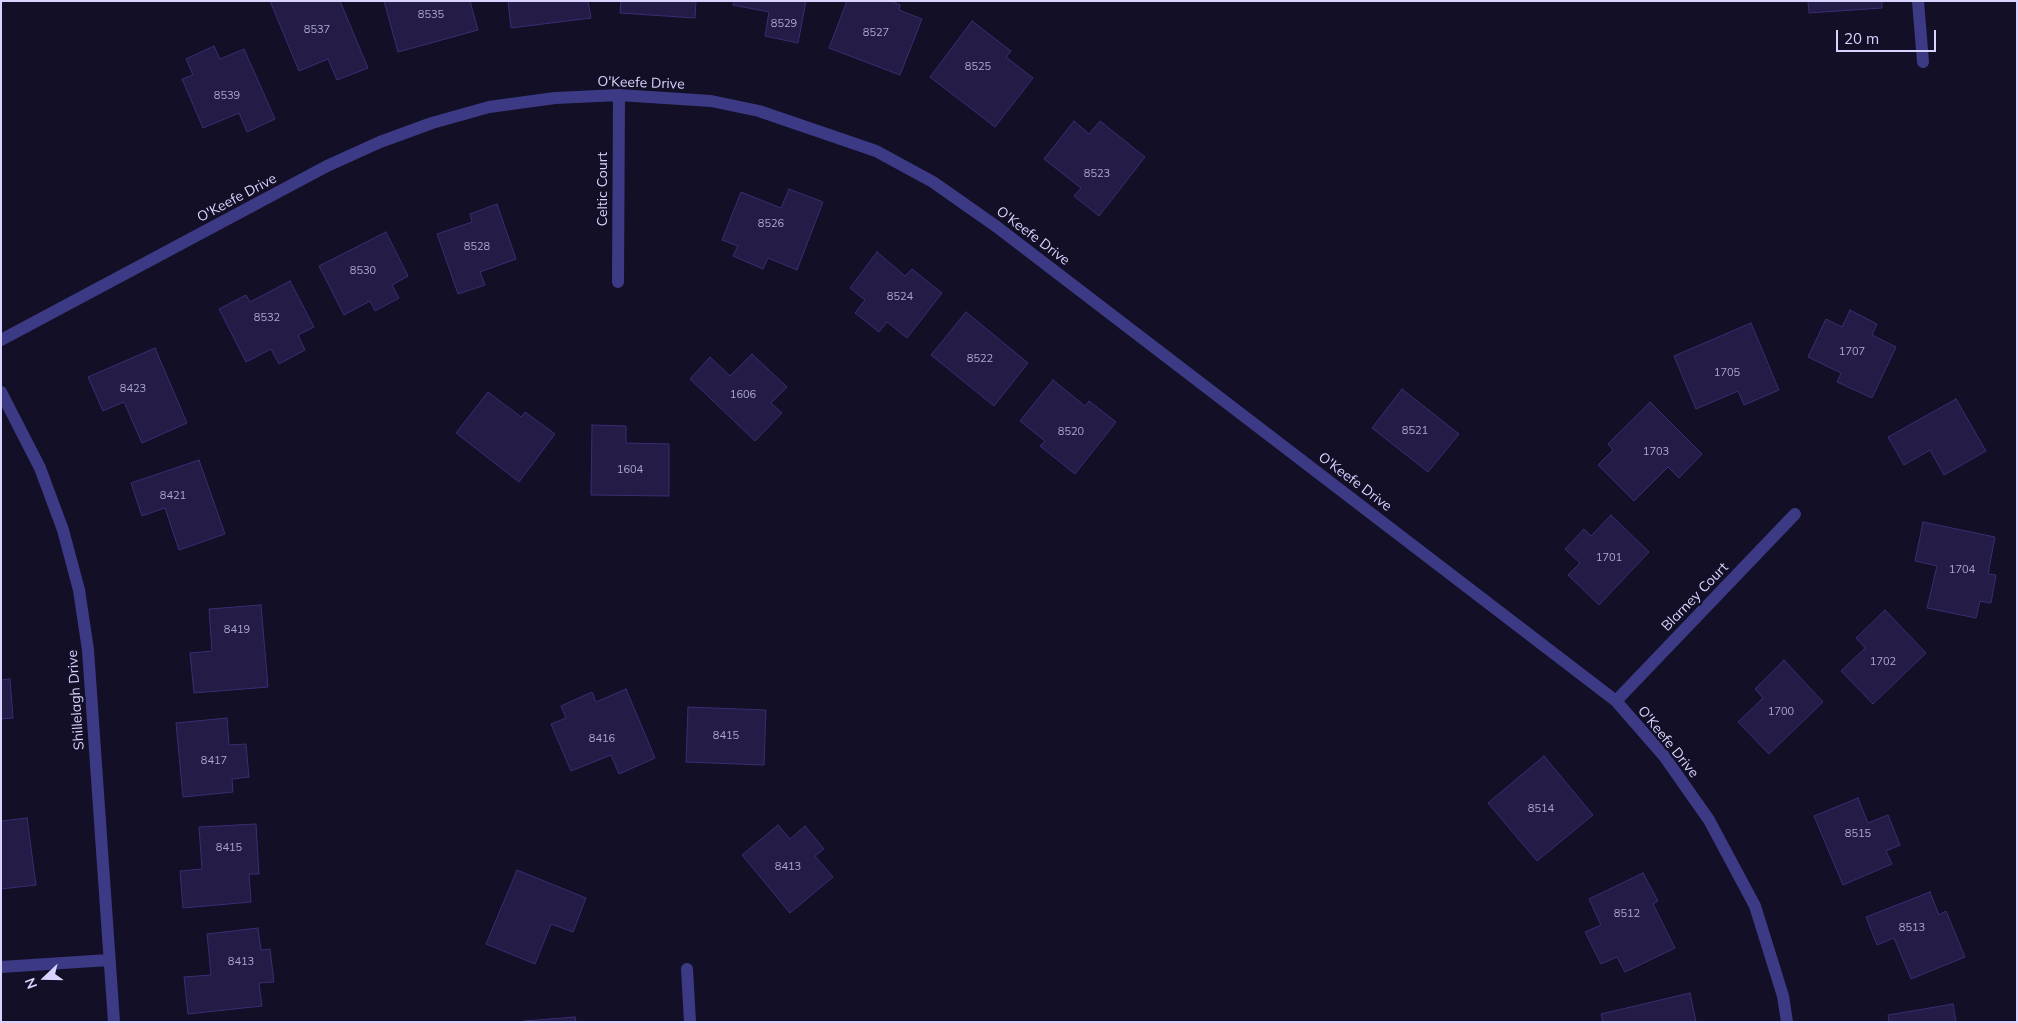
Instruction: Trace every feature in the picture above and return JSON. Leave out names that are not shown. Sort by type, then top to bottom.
[{"type":"street","points":[[1918,1],[1923,62]]},
{"type":"street","name":"Celtic Court","points":[[618,282],[619,95]]},
{"type":"street","name":"O'Keefe Drive","points":[[1,340],[327,166],[380,142],[432,123],[488,107],[555,98],[619,95],[711,101],[759,111],[876,151],[933,182],[1005,233],[1616,701],[1664,756],[1709,820],[1755,906],[1783,996],[1786,1022]]},
{"type":"street","name":"Shillelagh Drive","points":[[1,392],[40,468],[63,530],[79,590],[88,650],[114,1022]]},
{"type":"street","name":"Blarney Court","points":[[1616,701],[1794,514]]},
{"type":"street","points":[[1,966],[110,960]]},
{"type":"street","points":[[687,969],[690,1022]]},
{"type":"building","points":[[270,1],[340,1],[368,68],[337,80],[328,59],[299,71]]},
{"type":"building","points":[[384,1],[470,1],[478,30],[398,52]]},
{"type":"building","points":[[508,1],[588,1],[591,18],[511,28]]},
{"type":"building","points":[[621,1],[696,1],[695,18],[620,13]]},
{"type":"building","points":[[734,1],[806,1],[798,43],[765,36],[769,12],[733,5]]},
{"type":"building","points":[[847,1],[890,1],[900,5],[899,10],[922,19],[900,75],[829,48]]},
{"type":"building","points":[[1808,1],[1882,1],[1882,8],[1809,13]]},
{"type":"building","points":[[972,21],[1011,51],[1006,57],[1033,78],[995,127],[930,77]]},
{"type":"building","points":[[214,46],[220,59],[244,49],[275,119],[247,132],[239,113],[203,128],[182,79],[193,75],[186,59]]},
{"type":"building","points":[[1074,121],[1089,134],[1100,121],[1145,157],[1099,216],[1074,196],[1081,188],[1044,159]]},
{"type":"building","points":[[789,189],[823,202],[797,270],[768,258],[763,269],[733,256],[738,246],[722,240],[741,192],[781,208]]},
{"type":"building","points":[[497,204],[516,259],[480,272],[485,285],[458,294],[437,234],[472,222],[470,214]]},
{"type":"building","points":[[386,232],[408,276],[392,285],[399,298],[375,311],[370,301],[344,315],[319,266]]},
{"type":"building","points":[[877,252],[905,276],[912,269],[942,293],[907,338],[887,322],[879,332],[855,313],[865,300],[850,288]]},
{"type":"building","points":[[290,281],[314,327],[298,335],[305,350],[279,364],[271,349],[246,362],[219,309],[246,295],[250,302]]},
{"type":"building","points":[[1850,310],[1877,324],[1872,335],[1896,347],[1872,398],[1837,382],[1841,373],[1808,357],[1826,319],[1842,327]]},
{"type":"building","points":[[966,312],[1028,363],[994,406],[931,355]]},
{"type":"building","points":[[1751,323],[1779,390],[1744,405],[1738,391],[1696,409],[1674,356]]},
{"type":"building","points":[[155,348],[187,423],[142,443],[124,402],[103,411],[88,377]]},
{"type":"building","points":[[752,354],[787,387],[771,403],[782,413],[755,441],[690,379],[710,357],[730,376]]},
{"type":"building","points":[[1053,380],[1085,406],[1089,401],[1116,422],[1075,474],[1040,446],[1045,441],[1020,421]]},
{"type":"building","points":[[1402,389],[1459,434],[1428,472],[1372,428]]},
{"type":"building","points":[[488,392],[521,417],[525,412],[555,434],[519,482],[456,433]]},
{"type":"building","points":[[1956,399],[1986,451],[1944,475],[1930,450],[1904,465],[1888,437]]},
{"type":"building","points":[[1650,402],[1702,454],[1679,478],[1668,467],[1634,501],[1598,465],[1613,450],[1608,444]]},
{"type":"building","points":[[592,425],[626,426],[626,443],[669,444],[669,496],[591,495]]},
{"type":"building","points":[[199,460],[225,534],[179,550],[165,508],[142,516],[131,483]]},
{"type":"building","points":[[1611,515],[1649,552],[1599,605],[1568,575],[1580,563],[1565,549],[1584,529],[1591,536]]},
{"type":"building","points":[[1923,522],[1995,537],[1988,574],[1996,575],[1991,603],[1980,601],[1976,618],[1927,608],[1937,566],[1915,561]]},
{"type":"building","points":[[261,605],[268,687],[194,693],[190,653],[212,651],[209,609]]},
{"type":"building","points":[[1885,610],[1926,653],[1873,704],[1841,671],[1865,648],[1856,638]]},
{"type":"building","points":[[1784,660],[1823,702],[1769,754],[1738,722],[1763,698],[1755,689]]},
{"type":"building","points":[[10,679],[13,718],[1,719],[1,680]]},
{"type":"building","points":[[626,689],[655,758],[619,774],[611,755],[571,771],[551,724],[566,718],[561,706],[592,692],[596,702]]},
{"type":"building","points":[[688,707],[766,710],[764,765],[686,762]]},
{"type":"building","points":[[227,718],[229,745],[246,744],[249,777],[232,779],[233,792],[183,797],[176,723]]},
{"type":"building","points":[[1544,756],[1593,815],[1537,861],[1488,803]]},
{"type":"building","points":[[1858,798],[1868,823],[1888,815],[1900,845],[1886,851],[1892,864],[1843,885],[1814,816]]},
{"type":"building","points":[[27,818],[36,885],[1,889],[1,821]]},
{"type":"building","points":[[256,824],[259,874],[249,874],[251,902],[183,908],[180,871],[202,869],[199,827]]},
{"type":"building","points":[[778,825],[790,839],[805,826],[824,849],[815,856],[833,877],[790,913],[742,855]]},
{"type":"building","points":[[517,870],[586,898],[573,932],[551,924],[535,964],[486,944]]},
{"type":"building","points":[[1643,873],[1658,901],[1653,904],[1675,948],[1625,972],[1617,957],[1601,964],[1585,932],[1601,925],[1589,899]]},
{"type":"building","points":[[1930,892],[1939,915],[1946,911],[1965,957],[1911,979],[1894,938],[1877,945],[1866,917]]},
{"type":"building","points":[[258,928],[261,950],[270,949],[274,982],[259,983],[262,1006],[188,1014],[184,977],[211,975],[207,934]]},
{"type":"building","points":[[1690,993],[1696,1022],[1603,1022],[1601,1014]]},
{"type":"building","points":[[1953,1004],[1956,1022],[1889,1022],[1888,1015]]},
{"type":"building","points":[[575,1017],[576,1022],[524,1022],[524,1021]]}]
